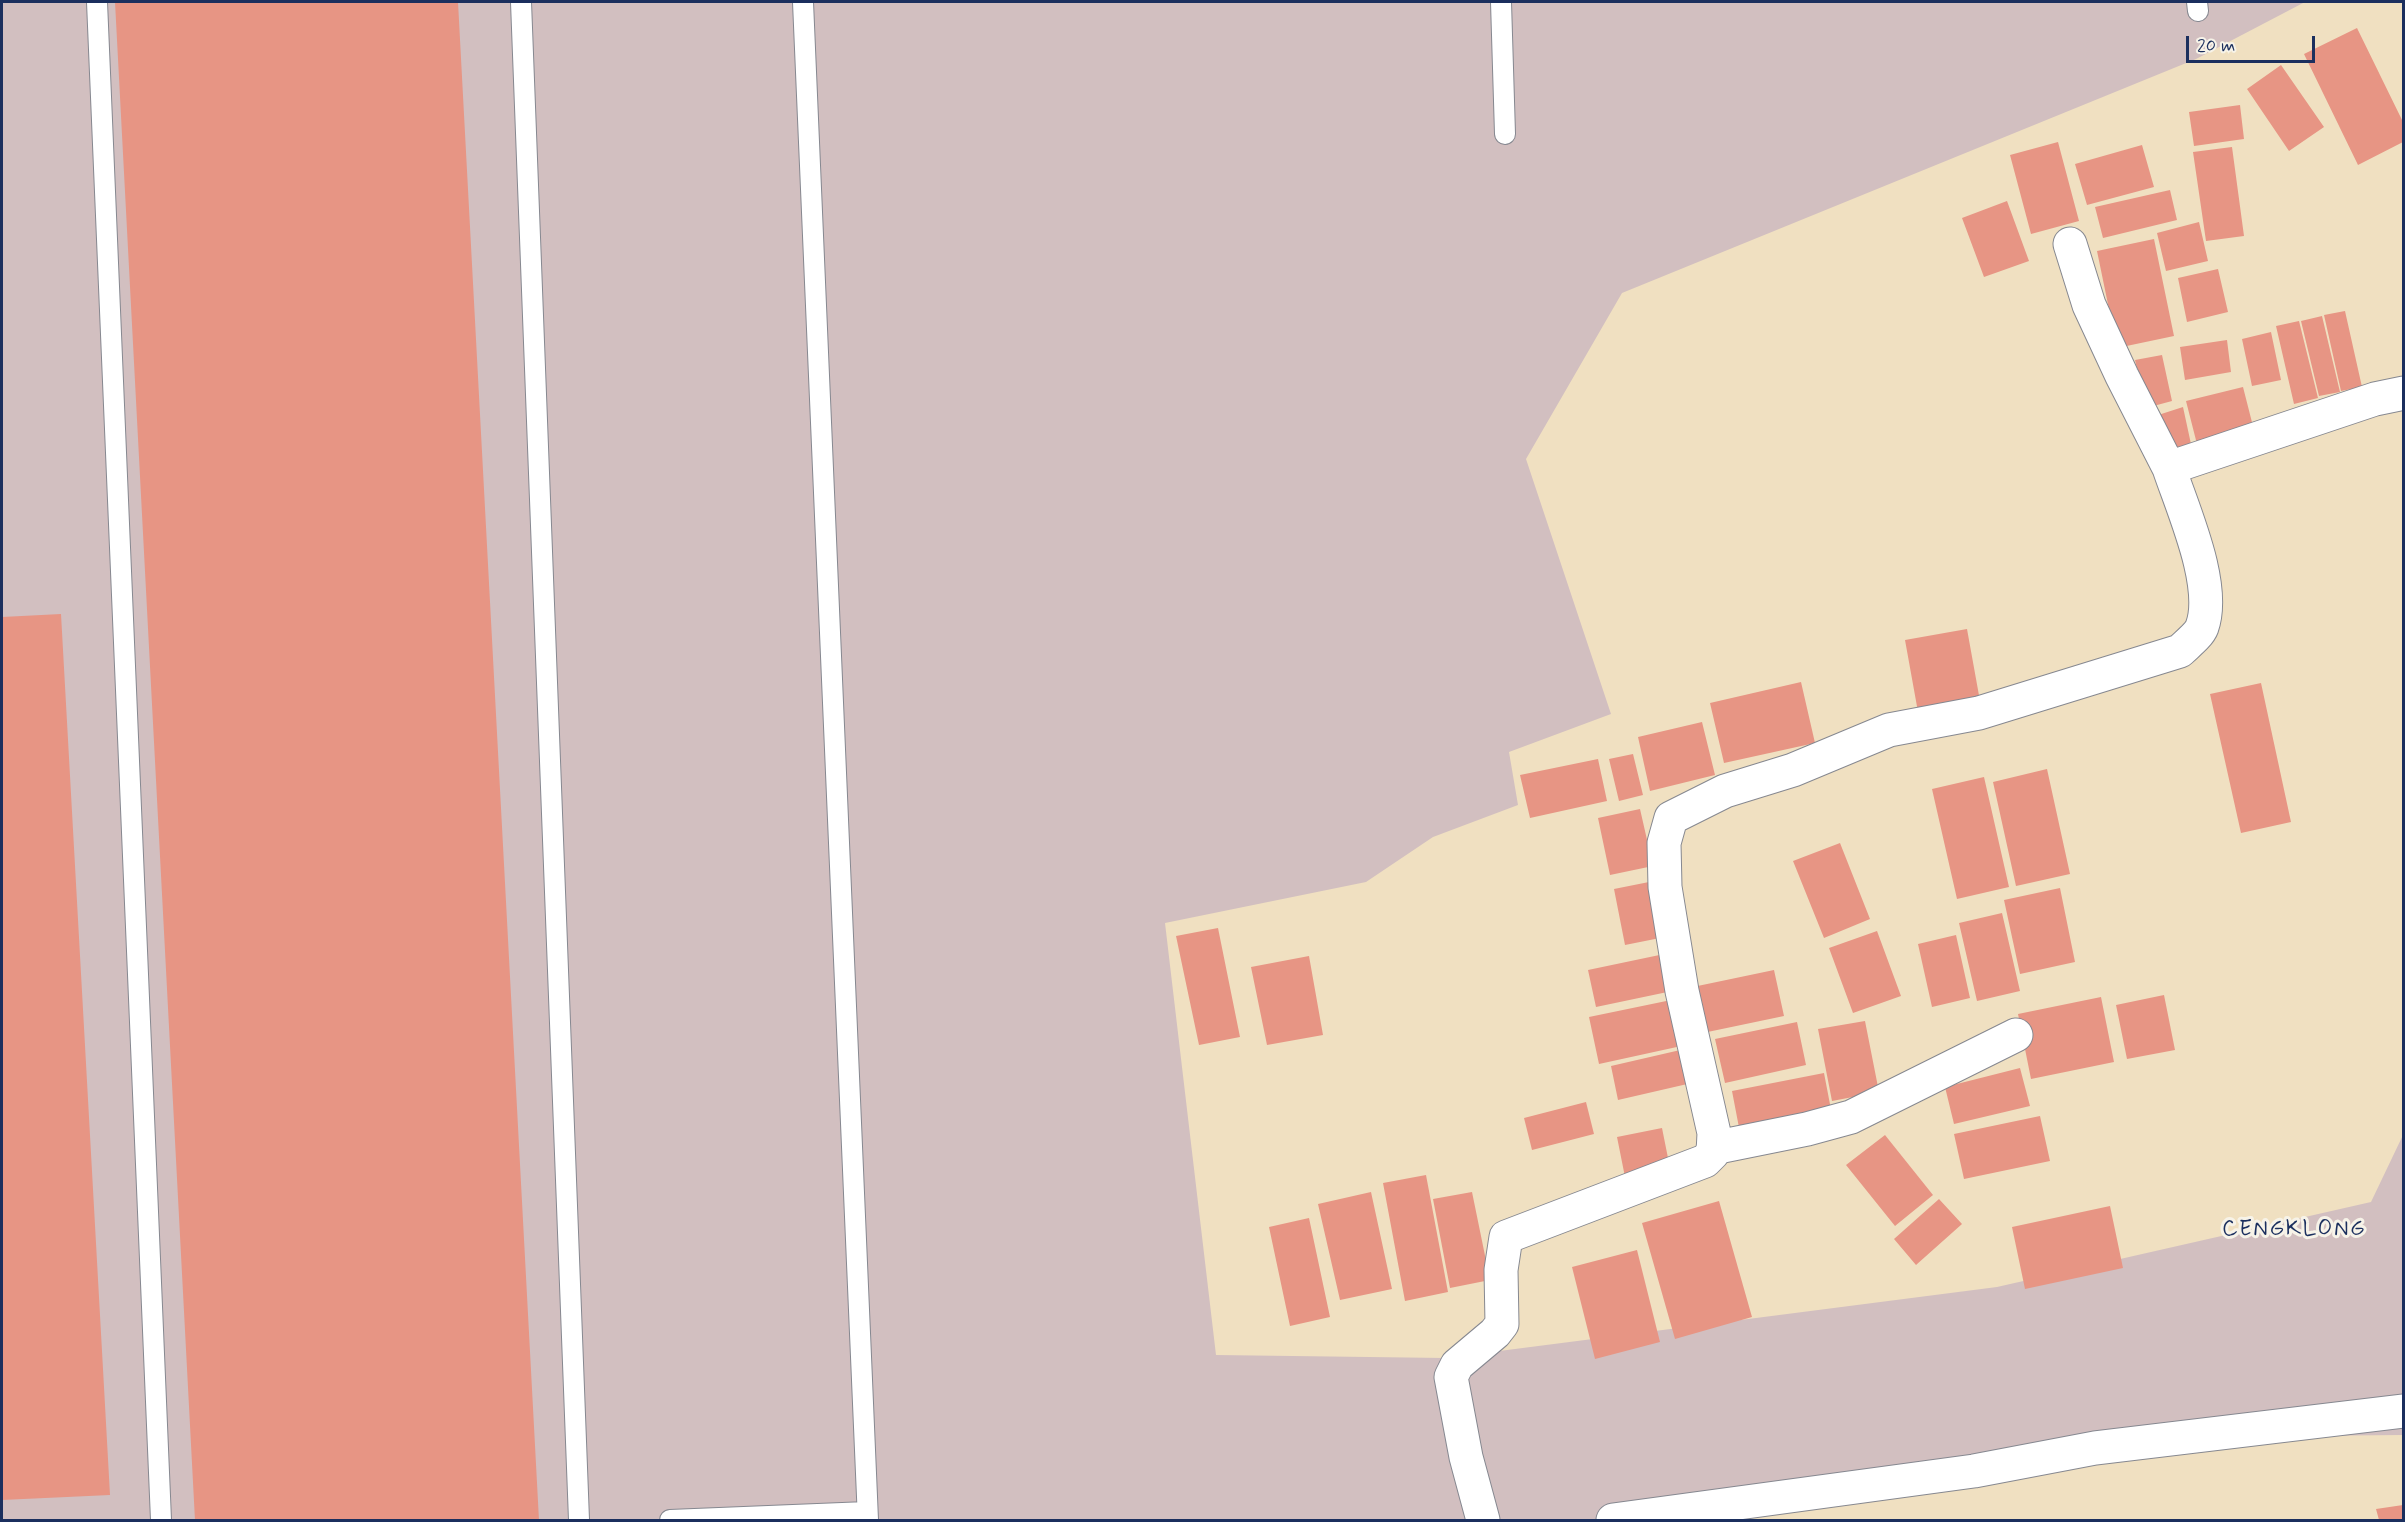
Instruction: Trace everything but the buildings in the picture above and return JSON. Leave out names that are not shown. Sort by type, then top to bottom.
[{"type":"street","points":[[1483,1521],[1466,1457],[1451,1377],[1457,1365],[1495,1333],[1502,1324],[1501,1270],[1506,1237],[1705,1161],[1713,1153],[1714,1132],[1682,991],[1665,887],[1664,843],[1671,818],[1725,792],[1793,770],[1888,730],[1979,713],[2180,651],[2202,628],[2207,598],[2202,568],[2169,468],[2089,305],[2070,244]]},
{"type":"street","points":[[2169,468],[2375,399],[2403,393]]},
{"type":"street","points":[[1713,1148],[1808,1129],[1851,1117],[2016,1035]]},
{"type":"street","points":[[1613,1521],[1974,1471],[2095,1448],[2403,1411]]},
{"type":"lane","points":[[97,2],[161,1521]]},
{"type":"lane","points":[[521,2],[579,1521]]},
{"type":"lane","points":[[670,1521],[868,1516],[803,2]]},
{"type":"lane","points":[[1501,2],[1505,134]]},
{"type":"shaded area","points":[[2,2],[2305,2],[2196,59],[1622,293],[1526,459],[1611,714],[1509,752],[1518,805],[1433,837],[1366,882],[1165,923],[1216,1355],[1445,1358],[1997,1287],[2371,1202],[2403,1135],[2403,1435],[2295,1436],[1619,1520],[2,1520]]},
{"type":"district","name":"CENGKLONG","points":[[2294,1230]]}]
